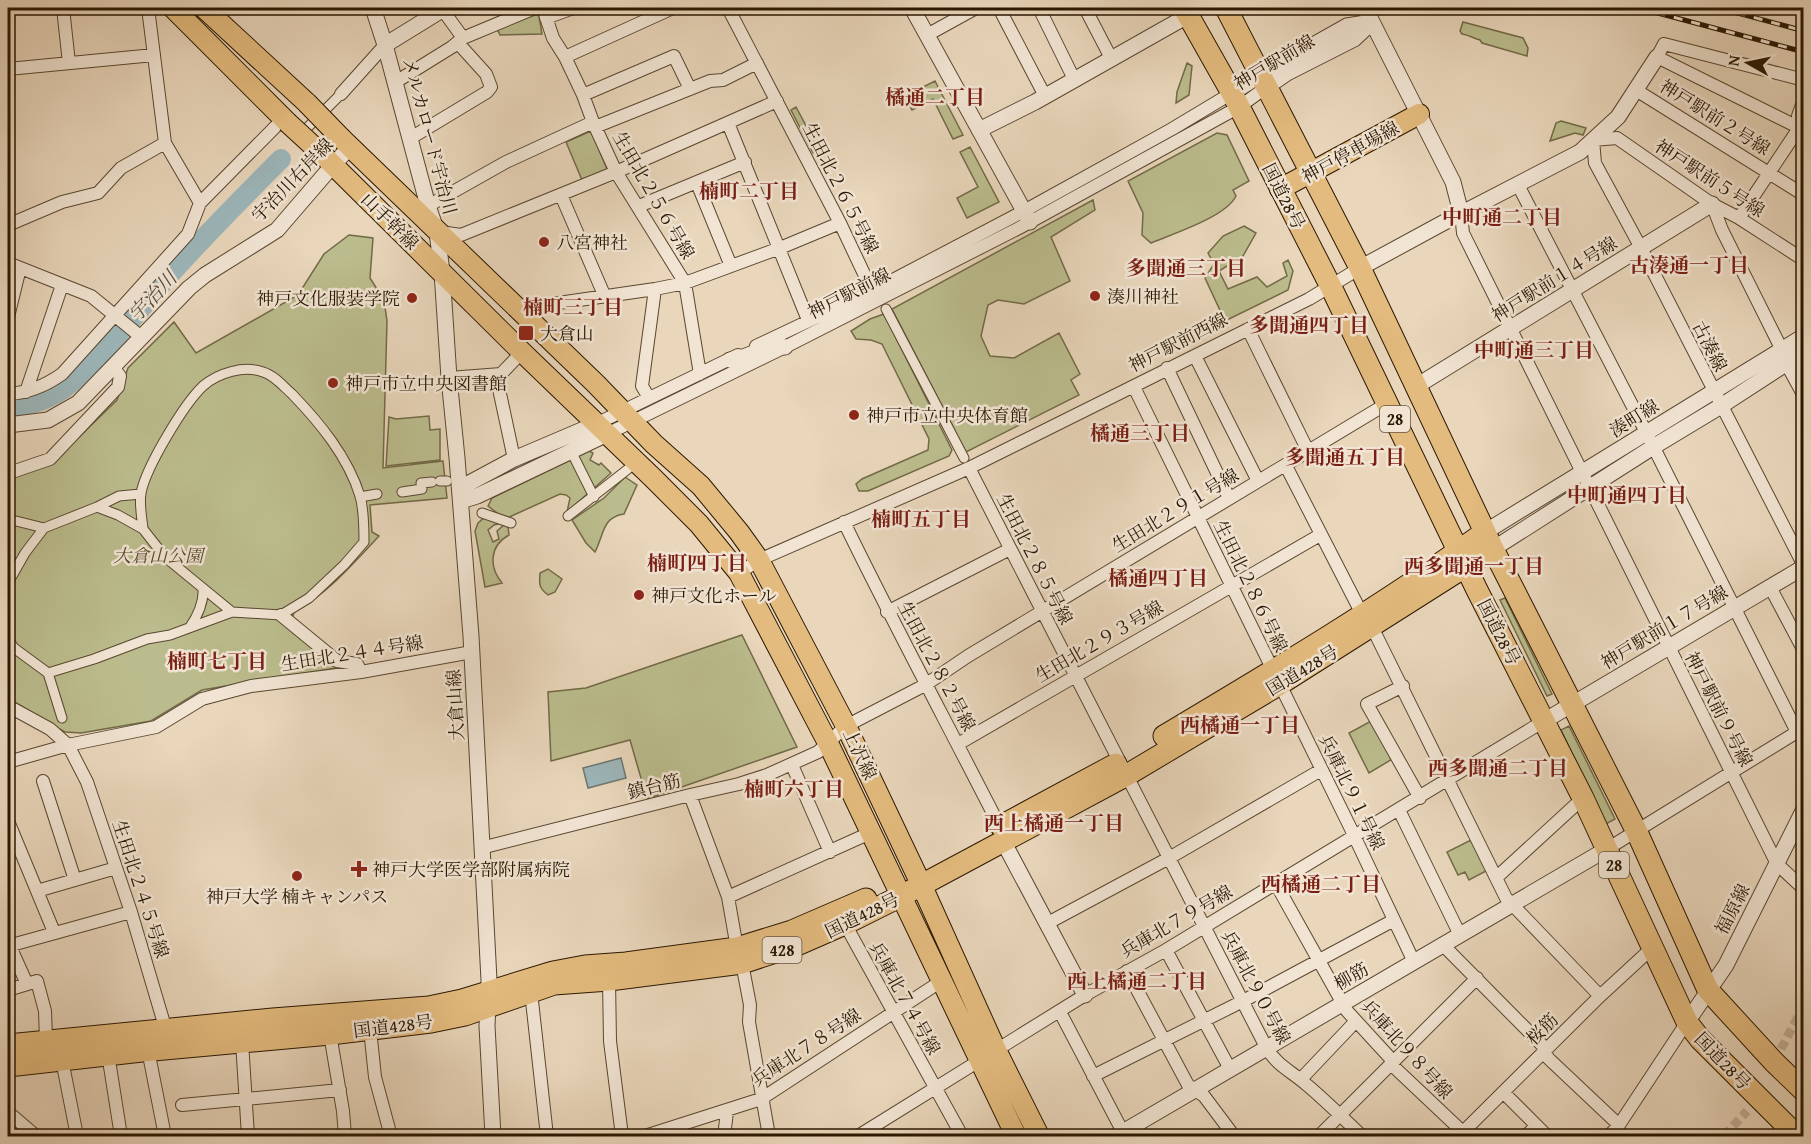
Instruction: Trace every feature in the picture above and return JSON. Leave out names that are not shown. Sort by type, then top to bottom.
[{"type":"highway","name":"国道28号","points":[[1229,8],[1360,268],[1489,541],[1636,830],[1708,990],[1803,1090]]},
{"type":"highway","name":"国道28号","points":[[1187,11],[1331,287],[1607,849],[1687,1022],[1700,1039],[1797,1137]]},
{"type":"highway","name":"国道428号","points":[[8,1066],[108,1054],[159,1043],[489,999],[531,992],[554,984],[609,980],[797,945],[845,924],[900,889],[1123,769],[1276,678],[1489,541]]},
{"type":"highway","name":"国道428号","points":[[8,1045],[46,1040],[159,1043],[242,1042],[431,1022],[553,972],[585,966],[739,956],[867,898],[900,889]]},
{"type":"main road","name":"山手幹線","points":[[173,8],[289,126],[329,160],[601,429]]},
{"type":"main road","name":"山手幹線","points":[[204,8],[307,103],[437,232],[596,384],[627,417]]},
{"type":"main road","name":"神戸停車場線","points":[[1280,189],[1419,114]]},
{"type":"main road","name":"上沢線","points":[[627,417],[701,486],[759,560],[846,726],[919,879],[988,1055],[1016,1137]]},
{"type":"main road","name":"上沢線","points":[[601,429],[699,524],[739,573],[828,743],[943,980],[1039,1137]]},
{"type":"street","points":[[63,8],[69,63]]},
{"type":"street","points":[[148,8],[165,144],[200,203]]},
{"type":"street","points":[[8,394],[26,392],[47,384],[62,374],[188,234],[200,203],[289,126],[341,94],[385,45],[373,8]]},
{"type":"street","points":[[409,139],[487,92],[491,87],[486,74],[460,40],[444,8]]},
{"type":"street","name":"メルカロード宇治川","points":[[442,272],[437,232],[409,139],[385,45],[444,8]]},
{"type":"street","points":[[394,83],[460,40],[535,8]]},
{"type":"street","points":[[544,13],[573,8]]},
{"type":"street","points":[[565,57],[673,8]]},
{"type":"street","name":"生田北２６５号線","points":[[728,8],[878,300]]},
{"type":"street","points":[[912,8],[1027,217]]},
{"type":"street","points":[[927,35],[976,8]]},
{"type":"street","points":[[999,8],[1045,96]]},
{"type":"street","points":[[1039,8],[1074,79]]},
{"type":"street","points":[[1086,8],[1111,58]]},
{"type":"street","points":[[1365,8],[1453,182],[1461,213]]},
{"type":"street","points":[[979,130],[1045,96],[1187,11]]},
{"type":"street","name":"生田北２５６号線","points":[[544,13],[553,38],[583,95],[616,172],[685,283],[700,374]]},
{"type":"street","name":"神戸駅前線","points":[[601,429],[785,347],[878,300],[1027,217],[1173,129],[1235,100],[1347,26],[1372,22]]},
{"type":"street","points":[[1801,129],[1657,57],[1664,44],[1803,80]]},
{"type":"street","points":[[8,69],[154,55]]},
{"type":"street","points":[[583,95],[674,56],[690,89]]},
{"type":"street","name":"神戸駅前西線","points":[[739,573],[759,560],[1134,387],[1167,368],[1331,287],[1360,268],[1461,213],[1580,152],[1618,117],[1657,57]]},
{"type":"street","points":[[428,206],[506,162],[594,125],[710,81],[723,80],[757,63]]},
{"type":"street","name":"神戸駅前２号線","points":[[1636,90],[1803,195]]},
{"type":"street","points":[[1739,218],[1801,129],[1798,116],[1803,99]]},
{"type":"street","points":[[437,232],[461,235],[616,172],[777,101]]},
{"type":"street","points":[[728,123],[808,320]]},
{"type":"street","name":"神戸駅前５号線","points":[[1593,140],[1617,138],[1712,204],[1739,218],[1803,260]]},
{"type":"street","name":"古湊線","points":[[1593,140],[1595,163],[1641,248],[1803,567]]},
{"type":"street","name":"宇治川右岸線","points":[[8,425],[48,420],[78,403],[113,367],[136,332],[205,275],[276,230],[329,160],[346,143]]},
{"type":"street","points":[[8,225],[62,202],[98,193],[121,168],[165,144]]},
{"type":"street","points":[[639,207],[745,162]]},
{"type":"street","points":[[697,183],[731,266]]},
{"type":"street","points":[[1518,185],[1800,733],[1731,771],[1607,849]]},
{"type":"street","points":[[561,195],[605,297]]},
{"type":"street","points":[[1712,204],[1722,230],[1803,393]]},
{"type":"street","name":"神戸駅前１４号線","points":[[1415,387],[1712,204]]},
{"type":"street","name":"神戸駅前９号線","points":[[1461,213],[1463,233],[1777,864],[1803,889]]},
{"type":"street","points":[[517,309],[685,283],[780,249],[840,223]]},
{"type":"street","points":[[8,263],[92,296],[136,332]]},
{"type":"street","points":[[8,317],[20,268]]},
{"type":"street","name":"大倉山線","points":[[442,272],[449,378],[448,486],[472,652],[489,999],[487,1026],[493,1137]]},
{"type":"street","points":[[26,392],[62,285]]},
{"type":"street","points":[[649,398],[642,386],[655,289]]},
{"type":"street","points":[[878,300],[966,463]]},
{"type":"street","name":"神戸駅前線","points":[[627,417],[649,398],[808,320],[878,300]]},
{"type":"street","points":[[1248,329],[1308,451]]},
{"type":"street","name":"湊町線","points":[[1489,541],[1583,472],[1721,406],[1785,356],[1803,336]]},
{"type":"street","points":[[730,360],[741,359],[772,346],[785,347]]},
{"type":"street","points":[[449,378],[501,374],[522,352]]},
{"type":"street","name":"湊町線","points":[[1489,541],[1590,487],[1713,391],[1785,356],[1803,352]]},
{"type":"street","points":[[1195,356],[1258,481]]},
{"type":"street","points":[[10,470],[50,459],[118,387],[120,375],[113,367]]},
{"type":"street","points":[[1167,368],[1229,498]]},
{"type":"street","points":[[48,673],[232,612],[281,615],[309,598],[344,566],[364,542],[360,497],[342,457],[312,415],[282,385],[263,372],[243,369],[223,374],[203,386],[173,425],[146,476],[141,494],[143,529]]},
{"type":"street","points":[[496,375],[514,459]]},
{"type":"street","name":"生田北２８６号線","points":[[1134,387],[1276,678]]},
{"type":"street","name":"生田北２９１号線","points":[[828,743],[846,726],[925,685],[1197,517],[1286,466],[1388,403]]},
{"type":"street","points":[[448,486],[514,459],[601,429]]},
{"type":"street","points":[[402,492],[422,489],[421,483],[448,486],[477,496],[601,429]]},
{"type":"street","points":[[574,457],[594,497]]},
{"type":"street","name":"生田北２８５号線","points":[[966,463],[1123,769]]},
{"type":"street","points":[[1286,466],[1320,535],[1402,686],[1506,898],[1600,996]]},
{"type":"street","points":[[568,516],[628,469]]},
{"type":"street","points":[[8,583],[25,553],[44,528],[119,496],[141,494]]},
{"type":"street","points":[[360,497],[377,494]]},
{"type":"street","points":[[97,507],[118,514],[143,529],[165,557],[232,612]]},
{"type":"street","points":[[482,513],[510,523]]},
{"type":"street","points":[[8,519],[44,528]]},
{"type":"street","name":"生田北２８２号線","points":[[844,522],[887,612],[958,744],[1002,834]]},
{"type":"street","name":"生田北２９３号線","points":[[958,744],[1320,535]]},
{"type":"street","points":[[887,612],[1011,549]]},
{"type":"street","name":"神戸駅前１７号線","points":[[1544,721],[1803,567]]},
{"type":"street","points":[[1770,587],[1803,651]]},
{"type":"street","points":[[190,627],[199,612],[204,595],[203,589]]},
{"type":"street","points":[[281,615],[337,661],[357,664],[361,672]]},
{"type":"street","points":[[8,639],[14,648],[48,673],[62,718]]},
{"type":"street","name":"生田北２４４号線","points":[[8,762],[68,745],[156,727],[202,699],[251,686],[361,672],[472,652]]},
{"type":"street","name":"兵庫北９１号線","points":[[1276,678],[1413,962]]},
{"type":"street","points":[[1402,686],[1367,704],[1420,798]]},
{"type":"street","points":[[8,705],[50,729],[68,745]]},
{"type":"street","name":"兵庫北７９号線","points":[[858,1137],[1085,995],[1167,950],[1544,721]]},
{"type":"street","name":"鎮台筋","points":[[481,848],[739,784],[792,765],[818,752],[828,743]]},
{"type":"street","name":"生田北２４５号線","points":[[68,745],[87,782],[131,912],[159,1043],[165,1137]]},
{"type":"street","points":[[792,765],[830,852]]},
{"type":"street","name":"兵庫北９０号線","points":[[1123,769],[1266,1047],[1278,1064],[1301,1079],[1362,1137]]},
{"type":"street","points":[[1046,924],[1169,858],[1322,770]]},
{"type":"street","points":[[43,781],[75,880]]},
{"type":"street","points":[[690,795],[728,897],[750,1005],[749,1022],[769,1137]]},
{"type":"street","points":[[1497,877],[1582,798]]},
{"type":"street","name":"福原線","points":[[1687,1022],[1726,965],[1803,808]]},
{"type":"street","points":[[1399,810],[1460,934]]},
{"type":"street","points":[[8,821],[54,933]]},
{"type":"street","points":[[728,897],[870,833]]},
{"type":"street","points":[[1002,834],[1046,924],[1085,995]]},
{"type":"street","name":"柳筋","points":[[1121,1135],[1266,1047],[1607,849]]},
{"type":"street","points":[[37,891],[116,868]]},
{"type":"street","name":"兵庫北９８号線","points":[[1276,884],[1347,1011],[1393,1064],[1463,1135]]},
{"type":"street","points":[[27,984],[8,945],[131,912]]},
{"type":"street","points":[[1093,1076],[1243,1001],[1394,920]]},
{"type":"street","name":"兵庫北７４号線","points":[[845,924],[962,1137]]},
{"type":"street","points":[[1442,944],[1542,1045],[1548,1058],[1619,1125]]},
{"type":"street","name":"桜筋","points":[[1463,1135],[1600,996],[1652,949]]},
{"type":"street","points":[[1167,950],[1230,1069]]},
{"type":"street","points":[[1127,971],[1188,1085],[1204,1096],[1234,1137]]},
{"type":"street","points":[[1319,1137],[1477,978]]},
{"type":"street","points":[[609,980],[610,1041],[622,1137]]},
{"type":"street","name":"兵庫北７８号線","points":[[645,1137],[761,1099],[943,980]]},
{"type":"street","points":[[8,990],[37,981],[45,1011],[46,1040]]},
{"type":"street","points":[[531,992],[547,1137]]},
{"type":"street","points":[[1060,1012],[1121,1135]]},
{"type":"street","points":[[1301,1079],[1356,1021]]},
{"type":"street","points":[[1609,1137],[1687,1022]]},
{"type":"street","points":[[370,1029],[375,1077],[389,1129],[389,1137]]},
{"type":"street","points":[[330,1034],[340,1090],[345,1137]]},
{"type":"street","points":[[242,1042],[248,1137]]},
{"type":"street","points":[[108,1054],[121,1137]]},
{"type":"street","points":[[62,1060],[77,1136]]},
{"type":"street","points":[[182,1105],[340,1090]]},
{"type":"street","points":[[1503,1092],[1547,1137]]},
{"type":"street","points":[[8,1112],[36,1137]]},
{"type":"street","points":[[724,1137],[727,1112]]},
{"type":"street","points":[[1526,1137],[1536,1126]]},
{"type":"green space","points":[[534,11],[539,16],[542,34],[500,35],[496,27]]},
{"type":"green space","points":[[1463,22],[1523,38],[1528,48],[1527,56],[1482,43],[1480,40],[1462,34],[1460,31]]},
{"type":"green space","points":[[1187,63],[1192,66],[1189,95],[1176,103],[1177,92]]},
{"type":"green space","points":[[935,81],[963,135],[953,139],[933,99],[912,110],[905,96]]},
{"type":"green space","points":[[796,107],[819,150],[813,153],[791,110]]},
{"type":"green space","points":[[1561,121],[1586,128],[1583,135],[1575,133],[1550,141],[1556,123]]},
{"type":"green space","points":[[591,131],[607,169],[582,180],[566,142]]},
{"type":"green space","points":[[1217,133],[1227,135],[1249,181],[1233,190],[1236,196],[1230,204],[1210,218],[1151,243],[1142,235],[1143,213],[1128,181]]},
{"type":"green space","points":[[970,147],[999,202],[967,218],[957,198],[978,187],[960,152]]},
{"type":"green space","points":[[1093,200],[1095,210],[1051,237],[1070,281],[1024,304],[998,300],[988,305],[981,336],[990,356],[1014,358],[1059,333],[1080,374],[1071,380],[1079,395],[966,452],[892,309]]},
{"type":"green space","points":[[1244,226],[1256,233],[1243,256],[1219,271],[1228,289],[1257,277],[1267,287],[1287,276],[1283,263],[1288,260],[1293,271],[1288,290],[1225,321],[1205,278],[1214,264],[1208,253],[1223,236]]},
{"type":"green space","name":"大倉山公園","points":[[349,235],[373,238],[370,278],[384,300],[387,321],[383,468],[443,461],[447,498],[370,505],[372,532],[379,536],[329,587],[294,612],[293,616],[287,614],[342,667],[202,690],[151,721],[81,733],[65,732],[8,698],[8,478],[52,463],[117,400],[128,368],[174,322],[196,353],[298,295],[324,254]]},
{"type":"green space","points":[[884,314],[952,450],[949,456],[868,491],[859,491],[856,484],[862,479],[928,450],[929,439],[882,344],[871,340],[856,339],[851,331],[870,319]]},
{"type":"green space","points":[[429,416],[430,430],[440,429],[440,460],[386,466],[389,417],[396,419]]},
{"type":"green space","points":[[589,451],[593,453],[590,460],[599,465],[601,463],[611,473],[567,512],[570,498],[560,494],[505,519],[488,506],[492,498]]},
{"type":"green space","points":[[625,477],[637,485],[624,514],[611,519],[608,523],[595,552],[586,543],[572,520],[604,498]]},
{"type":"green space","points":[[486,516],[502,523],[488,530],[493,542],[499,539],[497,531],[504,525],[508,527],[509,535],[498,545],[493,557],[495,570],[502,583],[485,587],[475,531],[478,523]]},
{"type":"green space","points":[[548,569],[562,579],[555,592],[548,595],[540,586],[540,573]]},
{"type":"green space","points":[[1505,598],[1552,694],[1547,696],[1500,600]]},
{"type":"green space","points":[[742,635],[797,747],[647,799],[630,740],[551,761],[548,692],[586,688]]},
{"type":"green space","points":[[1373,720],[1394,758],[1369,773],[1349,733]]},
{"type":"green space","points":[[1569,726],[1615,819],[1606,824],[1561,730]]},
{"type":"green space","points":[[1473,839],[1488,870],[1469,880],[1465,872],[1458,875],[1447,852]]},
{"type":"water","points":[[621,758],[626,778],[588,788],[583,768]]},
{"type":"waterway","name":"宇治川","points":[[8,407],[25,405],[49,397],[71,383],[109,346],[167,278],[281,159]]},
{"type":"tunnel","points":[[1781,1049],[1804,1005]]},
{"type":"tunnel","points":[[1724,1136],[1747,1111]]},
{"type":"railway","points":[[1639,8],[1804,52]]},
{"type":"railway","points":[[1719,8],[1804,31]]},
{"type":"place","name":"八宮神社","points":[[544,242]]},
{"type":"place","name":"湊川神社","points":[[1095,296]]},
{"type":"place","name":"神戸文化服装学院","points":[[412,298]]},
{"type":"place","name":"大倉山","points":[[526,333]]},
{"type":"place","name":"神戸市立中央図書館","points":[[333,383]]},
{"type":"place","name":"神戸市立中央体育館","points":[[854,415]]},
{"type":"place","name":"神戸文化ホール","points":[[639,595]]},
{"type":"place","name":"神戸大学医学部附属病院","points":[[359,869]]},
{"type":"place","name":"神戸大学 楠キャンパス","points":[[297,876]]},
{"type":"district","name":"橘通二丁目","points":[[935,96]]},
{"type":"district","name":"楠町二丁目","points":[[749,190]]},
{"type":"district","name":"中町通二丁目","points":[[1502,216]]},
{"type":"district","name":"古湊通一丁目","points":[[1689,264]]},
{"type":"district","name":"多聞通三丁目","points":[[1186,267]]},
{"type":"district","name":"楠町三丁目","points":[[573,306]]},
{"type":"district","name":"多聞通四丁目","points":[[1309,324]]},
{"type":"district","name":"中町通三丁目","points":[[1534,349]]},
{"type":"district","name":"橘通三丁目","points":[[1140,432]]},
{"type":"district","name":"多聞通五丁目","points":[[1345,456]]},
{"type":"district","name":"中町通四丁目","points":[[1627,494]]},
{"type":"district","name":"楠町五丁目","points":[[921,518]]},
{"type":"district","name":"楠町四丁目","points":[[697,562]]},
{"type":"district","name":"西多聞通一丁目","points":[[1474,565]]},
{"type":"district","name":"橘通四丁目","points":[[1158,577]]},
{"type":"district","name":"楠町七丁目","points":[[217,660]]},
{"type":"district","name":"西橘通一丁目","points":[[1240,724]]},
{"type":"district","name":"西多聞通二丁目","points":[[1498,767]]},
{"type":"district","name":"楠町六丁目","points":[[794,788]]},
{"type":"district","name":"西上橘通一丁目","points":[[1054,822]]},
{"type":"district","name":"西橘通二丁目","points":[[1321,883]]},
{"type":"district","name":"西上橘通二丁目","points":[[1137,980]]}]
